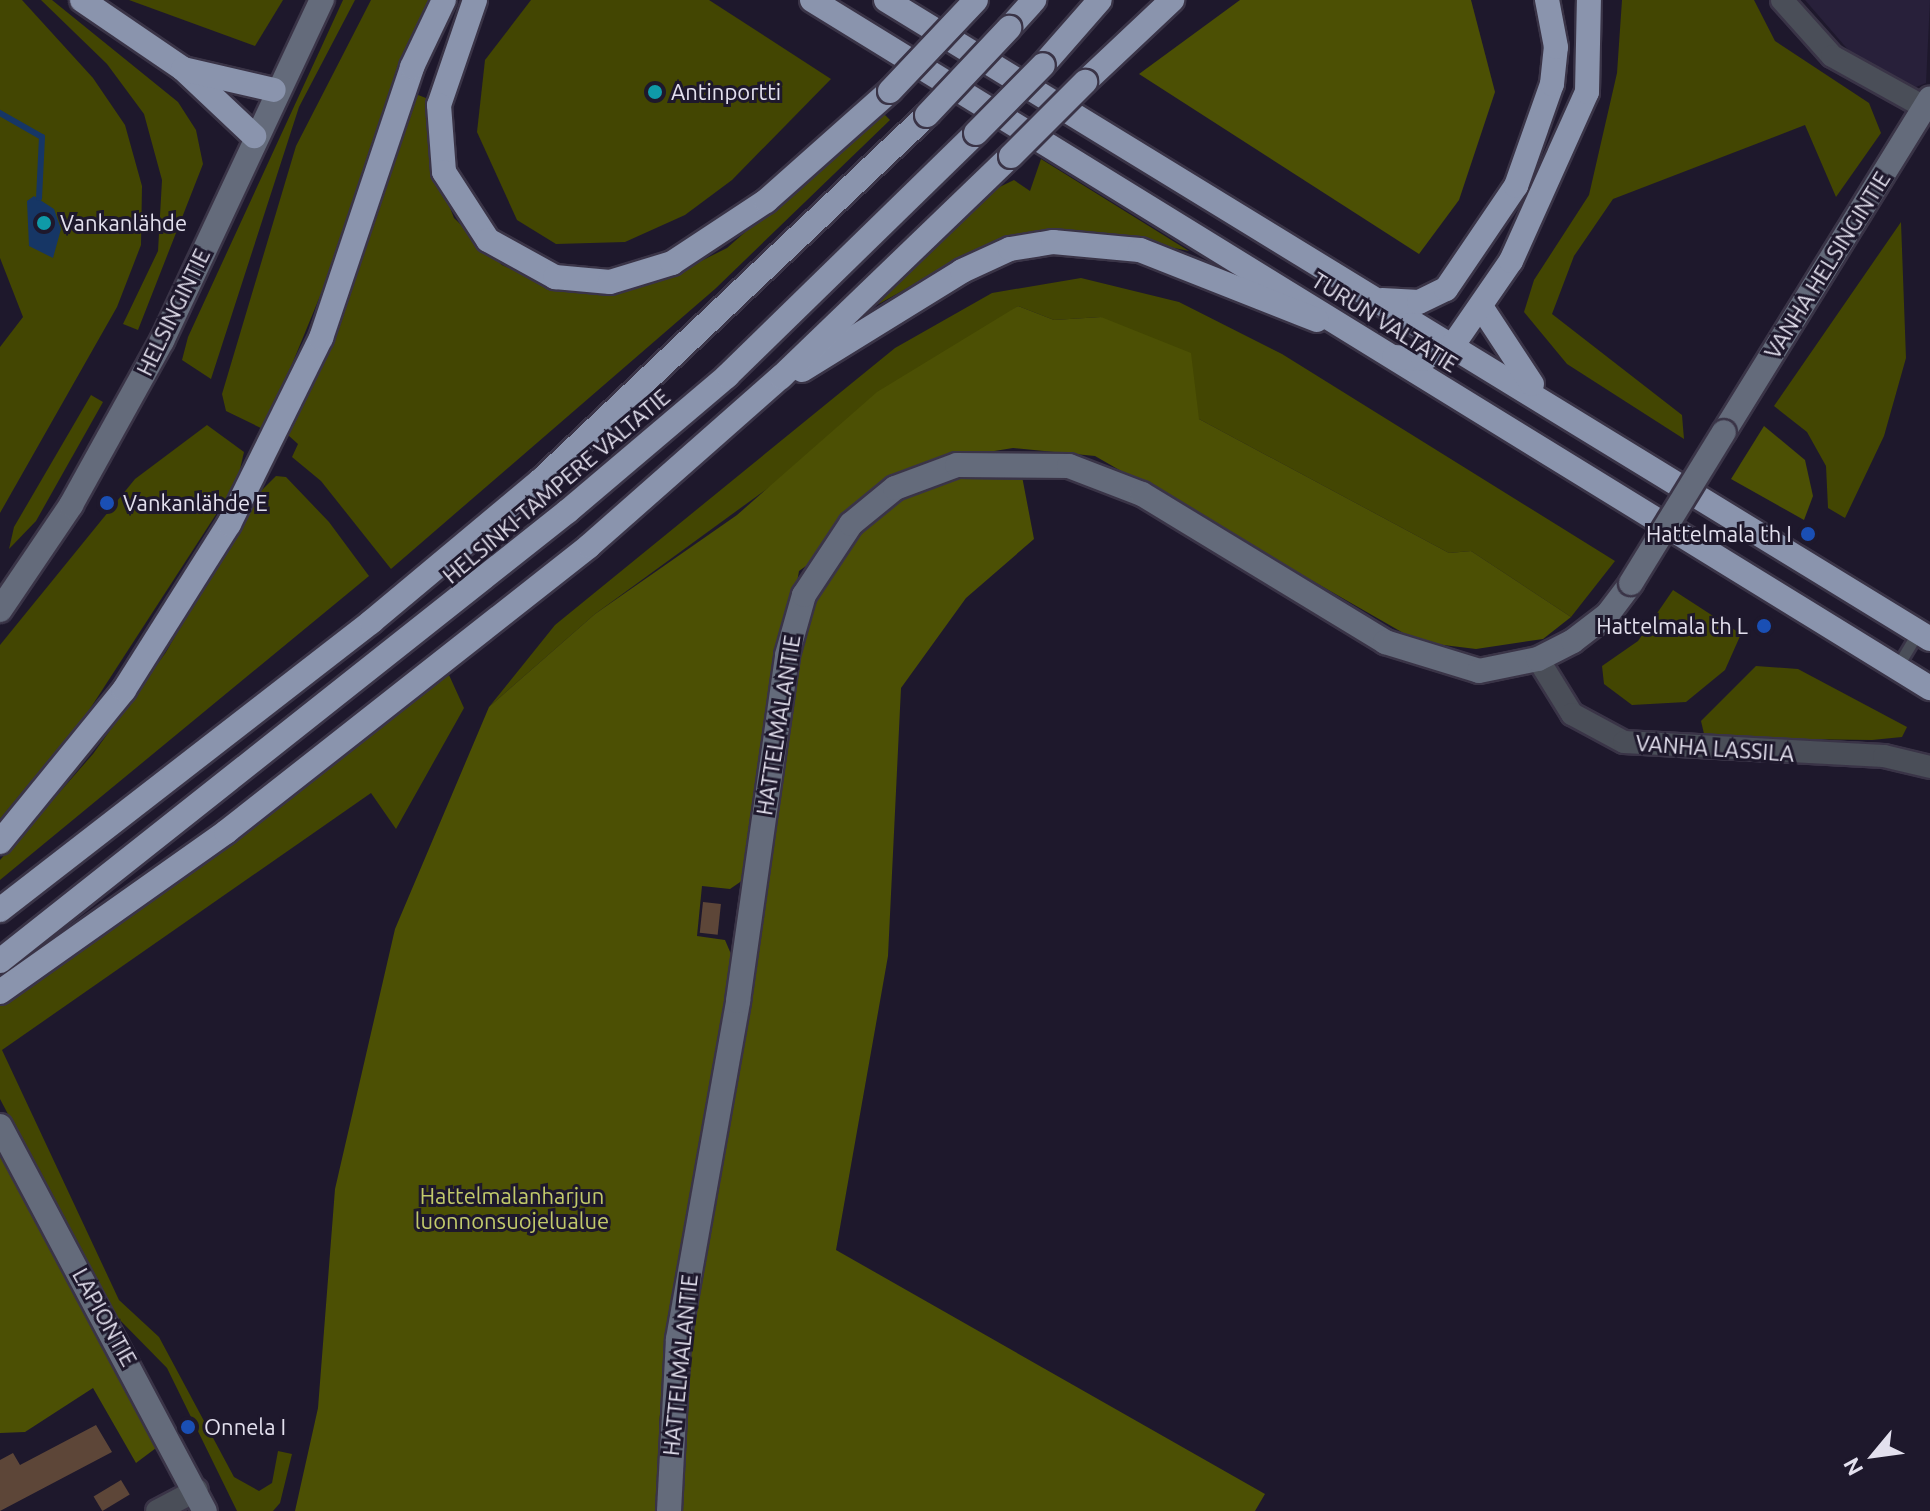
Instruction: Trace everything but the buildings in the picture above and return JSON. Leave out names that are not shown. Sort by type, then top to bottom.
[{"type":"highway","points":[[82,0],[183,69],[254,136]]},
{"type":"highway","points":[[0,842],[124,690],[229,524],[321,338],[412,67],[444,0]]},
{"type":"highway","points":[[475,0],[439,105],[444,172],[488,240],[555,277],[610,282],[672,263],[777,192],[890,91],[976,0]]},
{"type":"highway","name":"TURUN VALTATIE","points":[[812,0],[1930,688]]},
{"type":"highway","name":"TURUN VALTATIE","points":[[886,0],[1547,401],[1924,636]]},
{"type":"highway","name":"HELSINKI-TAMPERE VALTATIE","points":[[0,910],[371,622],[541,480],[927,115],[1034,0]]},
{"type":"highway","name":"HELSINKI-TAMPERE VALTATIE","points":[[0,961],[580,502],[727,376],[976,133],[1043,65],[1100,0]]},
{"type":"highway","points":[[0,992],[419,684],[781,377],[1172,0]]},
{"type":"highway","points":[[1378,299],[1419,302],[1446,289],[1516,186],[1552,84],[1556,47],[1547,0]]},
{"type":"highway","points":[[1391,357],[1423,359],[1453,345],[1482,308],[1572,138],[1587,92],[1589,0]]},
{"type":"highway","points":[[183,69],[274,90]]},
{"type":"highway","points":[[781,377],[813,366],[962,271],[1010,249],[1053,242],[1140,250],[1353,331]]},
{"type":"highway","points":[[1482,308],[1509,359],[1547,401]]},
{"type":"street","name":"HELSINGINTIE","points":[[0,610],[125,409],[162,341],[274,90],[322,0]]},
{"type":"street","points":[[1782,0],[1832,56],[1928,106]]},
{"type":"street","name":"VANHA HELSINGINTIE","points":[[1724,432],[1928,106]]},
{"type":"street","name":"HATTELMALANTIE","points":[[669,1511],[678,1339],[738,1001],[787,655],[804,595],[851,524],[895,488],[957,465],[1069,466],[1142,494],[1385,642],[1479,671],[1538,659],[1594,628],[1631,583],[1724,432]]},
{"type":"street","name":"VANHA LASSILA","points":[[1538,659],[1572,714],[1624,742],[1884,756],[1930,767]]},
{"type":"street","name":"LAPIONTIE","points":[[0,1126],[201,1501]]},
{"type":"street","points":[[157,1511],[201,1501]]},
{"type":"lane","points":[[1897,668],[1924,636]]},
{"type":"shaded area","points":[[0,0],[22,0],[93,78],[125,125],[142,186],[141,245],[117,307],[0,513],[0,347],[23,317],[0,258]]},
{"type":"shaded area","points":[[41,0],[52,0],[178,102],[196,130],[203,164],[138,330],[123,324],[158,251],[162,180],[144,114],[107,64]]},
{"type":"shaded area","points":[[129,0],[283,0],[255,46]]},
{"type":"shaded area","points":[[343,0],[355,0],[299,107],[211,379],[182,360],[188,337]]},
{"type":"shaded area","points":[[371,0],[431,0],[391,88],[334,262],[265,430],[226,411],[222,394],[296,146]]},
{"type":"shaded area","points":[[531,0],[709,0],[831,79],[732,180],[685,215],[625,242],[556,244],[517,220],[477,132],[485,60]]},
{"type":"shaded area","points":[[1622,0],[1754,0],[1775,41],[1869,103],[1881,133],[1836,197],[1805,125],[1613,199],[1574,256],[1552,314],[1682,415],[1684,439],[1567,364],[1524,312],[1534,280],[1589,195],[1617,73]]},
{"type":"shaded area","points":[[1805,0],[1930,0],[1926,83],[1916,87],[1850,52]]},
{"type":"shaded area","points":[[413,93],[431,100],[430,157],[454,218],[502,265],[563,291],[667,278],[727,248],[882,112],[890,120],[715,289],[391,569],[321,481],[292,457],[298,444],[288,435]]},
{"type":"shaded area","points":[[1041,159],[1189,251],[1110,235],[1049,233],[947,266],[877,305],[987,193],[1014,180],[1030,191]]},
{"type":"shaded area","points":[[1901,222],[1906,358],[1884,436],[1845,518],[1828,508],[1826,466],[1807,432],[1774,406]]},
{"type":"shaded area","points":[[1081,278],[1179,302],[1282,354],[1615,561],[1571,617],[1471,551],[1449,553],[1199,419],[1101,317],[1054,320],[1018,306],[595,614],[489,707],[555,625],[895,348],[992,293]]},
{"type":"shaded area","points":[[91,395],[103,402],[36,521],[9,549],[14,527]]},
{"type":"shaded area","points":[[207,425],[244,452],[237,482],[86,715],[0,819],[0,645],[135,479]]},
{"type":"shaded area","points":[[276,476],[286,477],[329,522],[369,576],[0,880],[0,860],[93,754],[166,652],[255,497]]},
{"type":"shaded area","points":[[1673,590],[1741,634],[1725,670],[1686,702],[1632,705],[1604,684],[1602,666],[1638,641]]},
{"type":"shaded area","points":[[1756,666],[1798,669],[1907,727],[1902,737],[1872,740],[1705,738],[1701,721]]},
{"type":"shaded area","points":[[449,675],[464,708],[396,829],[371,793],[2,1050],[119,1300],[159,1337],[234,1477],[259,1491],[272,1483],[278,1451],[292,1454],[280,1503],[273,1511],[237,1511],[167,1368],[113,1313],[0,1099],[0,1006]]},
{"type":"green space","points":[[1240,0],[1471,0],[1495,92],[1459,200],[1419,254],[1139,74]]},
{"type":"green space","name":"Hattelmalanharjun luonnonsuojelualue","points":[[1018,306],[1054,320],[1101,317],[1191,353],[1199,419],[1449,553],[1471,551],[1571,617],[1543,639],[1476,649],[1419,642],[1095,456],[1013,448],[957,457],[799,571],[746,878],[730,889],[702,886],[697,936],[725,940],[734,961],[668,1341],[659,1424],[662,1511],[295,1511],[318,1408],[335,1189],[395,929],[489,707],[595,614],[737,515],[877,392]]},
{"type":"green space","points":[[1764,426],[1805,460],[1813,496],[1804,520],[1731,479]]},
{"type":"green space","points":[[1021,471],[1034,539],[966,598],[901,688],[888,956],[836,1250],[1265,1494],[1255,1511],[678,1511],[688,1342],[809,606],[848,543],[889,504],[966,475]]},
{"type":"green space","points":[[0,1156],[156,1448],[136,1463],[93,1388],[25,1432],[0,1433]]},
{"type":"water","name":"Vankanlähde","points":[[34,196],[54,209],[61,229],[53,258],[29,246],[27,201]]},
{"type":"waterway","points":[[0,113],[42,137],[39,198]]},
{"type":"place","name":"Antinportti","points":[[655,92]]},
{"type":"place","name":"Vankanlähde","points":[[44,223]]},
{"type":"place","name":"Vankanlähde E","points":[[107,503]]},
{"type":"place","name":"Hattelmala th I","points":[[1808,534]]},
{"type":"place","name":"Hattelmala th L","points":[[1764,626]]},
{"type":"place","name":"Onnela I","points":[[188,1427]]}]
